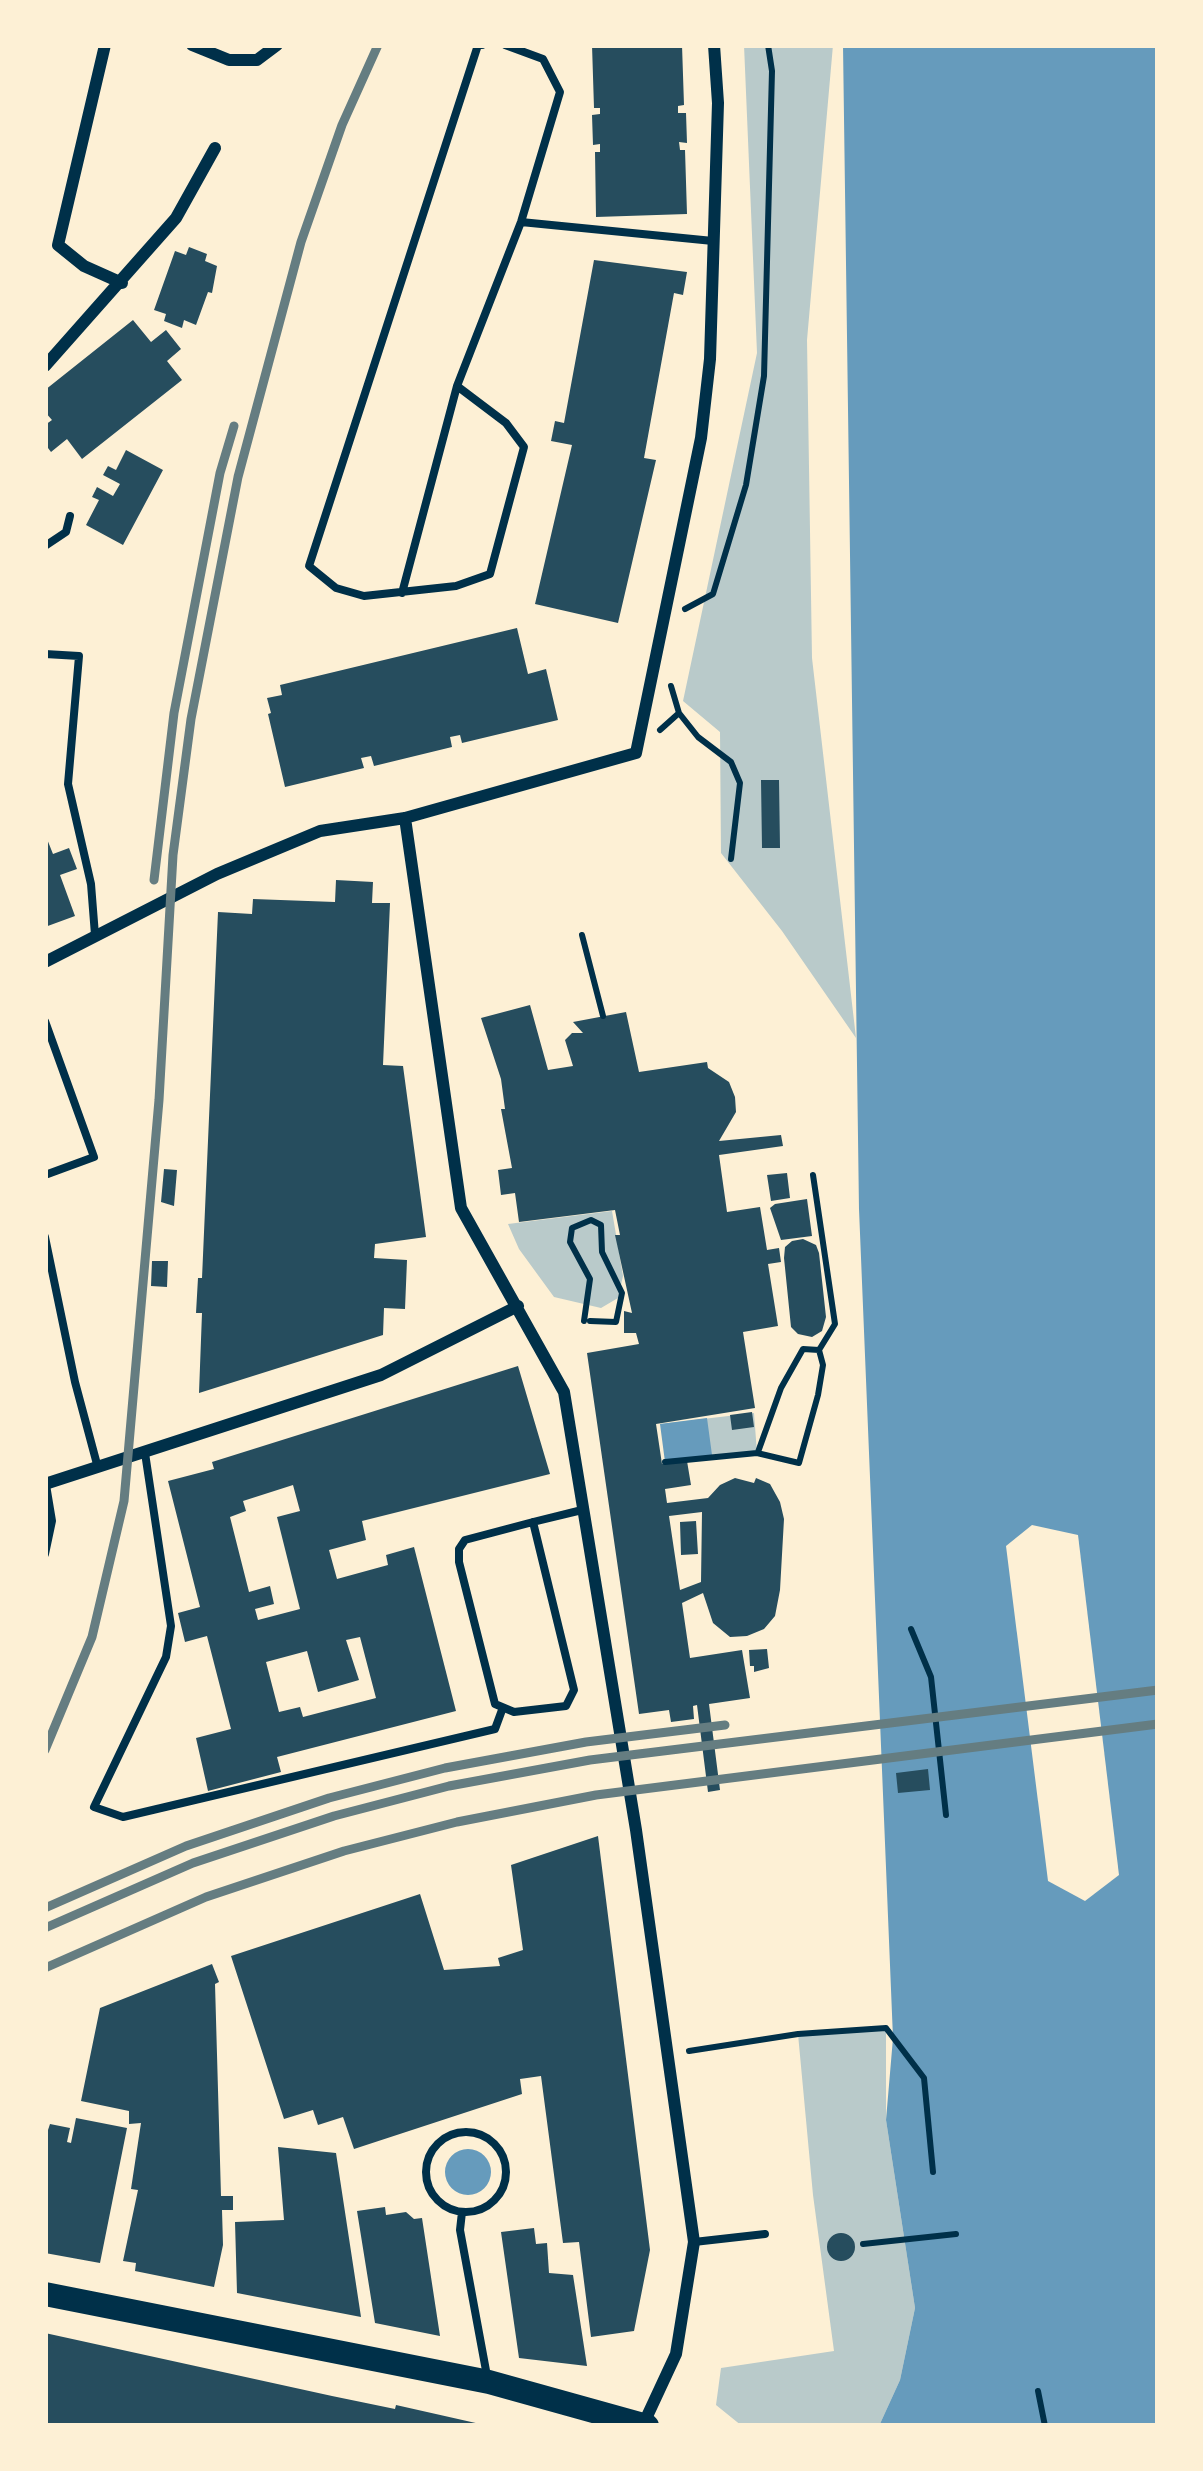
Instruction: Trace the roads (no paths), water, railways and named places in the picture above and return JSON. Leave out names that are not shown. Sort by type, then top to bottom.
[{"type":"main road","points":[[45,2294],[489,2383],[644,2426]]},
{"type":"street","points":[[105,45],[58,245],[84,266],[122,283]]},
{"type":"street","points":[[192,45],[229,60],[257,60],[277,45]]},
{"type":"street","points":[[45,962],[217,874],[320,830],[405,818],[636,753],[700,437],[710,359],[718,103],[715,45]]},
{"type":"street","points":[[45,365],[176,218],[215,148]]},
{"type":"street","points":[[405,818],[461,1208],[564,1392],[635,1830],[694,2242],[676,2354],[644,2426]]},
{"type":"street","points":[[45,1484],[381,1375],[518,1306]]},
{"type":"lane","points":[[457,386],[506,423],[524,447],[490,574],[456,586],[401,593],[364,596],[336,588],[309,566],[482,45]]},
{"type":"lane","points":[[401,593],[457,386],[521,222],[560,92],[543,59],[505,45]]},
{"type":"lane","points":[[521,222],[715,241]]},
{"type":"lane","points":[[45,546],[66,532],[70,516]]},
{"type":"lane","points":[[45,654],[79,656],[68,784],[91,884],[95,937]]},
{"type":"lane","points":[[45,1021],[94,1157],[45,1175]]},
{"type":"lane","points":[[45,1237],[98,1468]]},
{"type":"lane","points":[[145,1454],[171,1626],[166,1657],[94,1808],[123,1817],[495,1729],[502,1711]]},
{"type":"lane","points":[[45,1484],[52,1521],[45,1554]]},
{"type":"lane","points":[[533,1522],[574,1690],[566,1706],[502,1711],[495,1704],[459,1549],[465,1540],[533,1522],[583,1509]]},
{"type":"lane","points":[[478,2132],[499,2148],[505,2160],[504,2186],[487,2206],[462,2212],[448,2209],[429,2190],[425,2164],[430,2151],[451,2134],[478,2132]]},
{"type":"lane","points":[[462,2212],[467,2270],[489,2383]]},
{"type":"lane","points":[[694,2242],[765,2234]]},
{"type":"water","points":[[843,45],[1158,45],[1158,2426],[879,2426],[900,2380],[915,2308],[886,2120],[893,2038],[859,1209]]},
{"type":"water","points":[[707,1418],[712,1455],[665,1462],[660,1424]]},
{"type":"water","points":[[468,2149],[485,2155],[491,2172],[485,2189],[468,2195],[451,2189],[445,2172],[451,2155]]},
{"type":"railway","points":[[45,1750],[92,1637],[124,1501],[159,1100],[173,855],[191,719],[238,477],[301,242],[342,125],[378,45]]},
{"type":"railway","points":[[154,880],[174,713],[220,473],[234,426]]},
{"type":"railway","points":[[45,1928],[193,1863],[334,1816],[449,1786],[590,1760],[1158,1690]]},
{"type":"railway","points":[[45,1968],[206,1897],[344,1851],[457,1822],[596,1795],[1158,1724]]},
{"type":"railway","points":[[45,1908],[186,1846],[329,1798],[445,1768],[586,1742],[725,1725]]}]
